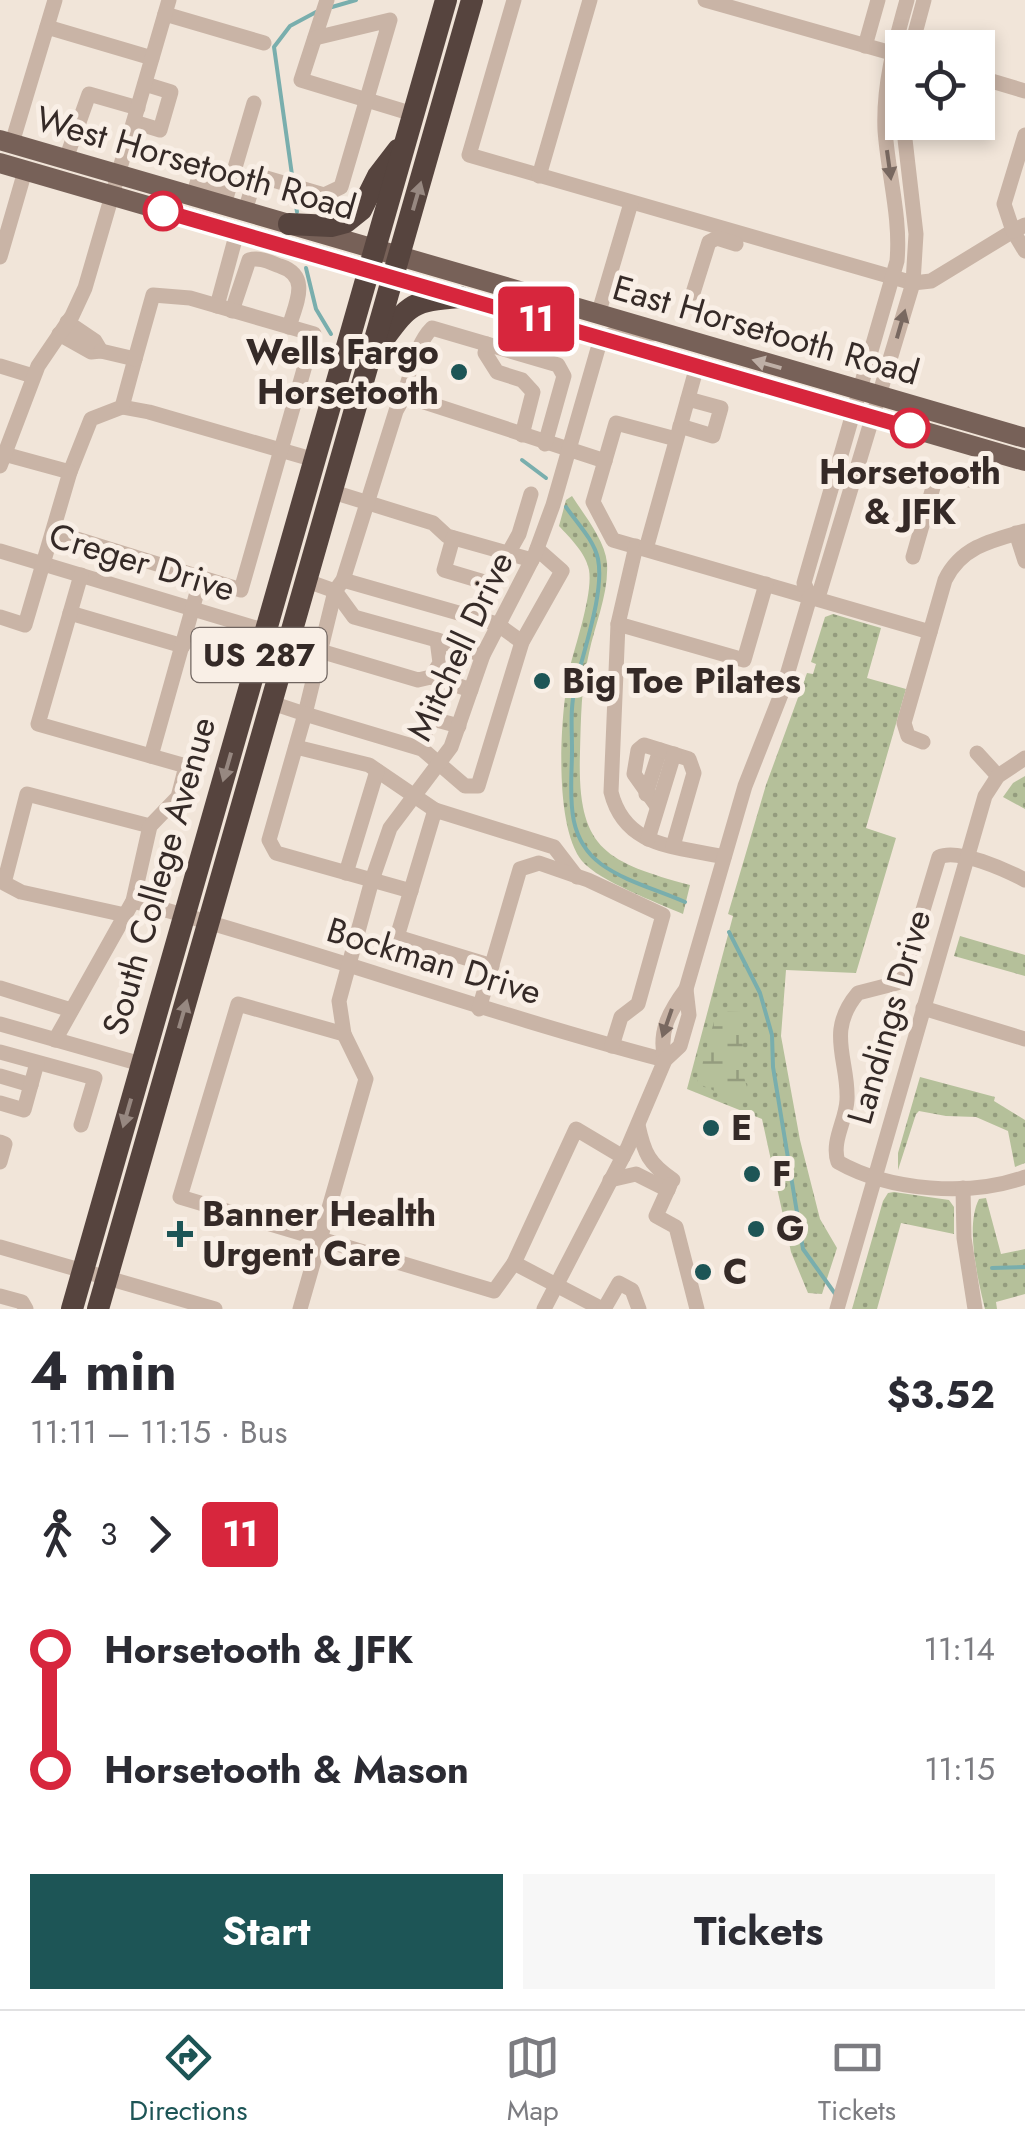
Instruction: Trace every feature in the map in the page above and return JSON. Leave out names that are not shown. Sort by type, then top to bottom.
[{"type":"highway","name":"South College Avenue","points":[[72,1309],[446,0]]},
{"type":"highway","name":"South College Avenue","points":[[98,1309],[472,0]]},
{"type":"highway","points":[[290,224],[331,226],[346,222],[361,210],[378,176],[406,140]]},
{"type":"highway","points":[[371,356],[406,310],[422,300],[460,297]]},
{"type":"highway","points":[[307,487],[299,568],[307,581]]},
{"type":"highway","points":[[261,744],[255,732],[255,716],[274,649],[266,630]]},
{"type":"main road","name":"West Horsetooth Road","points":[[3,151],[66,159],[192,196],[226,197],[245,211],[290,224],[372,260]]},
{"type":"main road","name":"West Horsetooth Road","points":[[3,151],[25,171],[237,232],[372,260]]},
{"type":"main road","points":[[3,151],[20,160],[99,183],[119,174]]},
{"type":"main road","points":[[113,196],[142,192],[212,213],[245,211]]},
{"type":"main road","name":"East Horsetooth Road","points":[[372,260],[598,314],[1025,438]]},
{"type":"main road","name":"East Horsetooth Road","points":[[397,267],[460,297],[1025,462]]},
{"type":"street","points":[[3,151],[55,0]]},
{"type":"street","points":[[514,0],[469,155],[913,282],[931,281],[1019,228]]},
{"type":"street","points":[[704,0],[739,5],[885,52]]},
{"type":"street","points":[[866,46],[878,0]]},
{"type":"street","points":[[902,30],[907,0]]},
{"type":"street","points":[[916,30],[924,0]]},
{"type":"street","points":[[327,1],[300,80],[414,114]]},
{"type":"street","points":[[540,176],[586,1]]},
{"type":"street","points":[[70,472],[3,450],[33,376],[85,288],[166,4],[264,44]]},
{"type":"street","points":[[245,211],[256,175],[324,195],[340,186],[390,20],[317,31]]},
{"type":"street","points":[[47,27],[152,58]]},
{"type":"street","points":[[995,83],[1025,91]]},
{"type":"street","points":[[66,159],[89,94],[160,130],[170,92],[145,84]]},
{"type":"street","points":[[226,197],[254,102]]},
{"type":"street","points":[[1025,136],[1004,204],[1019,228],[1025,251]]},
{"type":"street","points":[[870,394],[894,278],[898,230],[887,140]]},
{"type":"street","points":[[544,1309],[638,1125],[665,1060],[680,1046],[689,1015],[686,990],[724,857],[745,786],[782,692],[810,597],[804,583],[913,282],[916,234],[905,140]]},
{"type":"street","points":[[0,258],[25,171]]},
{"type":"street","points":[[0,191],[18,196]]},
{"type":"street","points":[[598,314],[631,202]]},
{"type":"street","points":[[225,308],[237,232]]},
{"type":"street","points":[[692,293],[711,240],[717,238],[754,249]]},
{"type":"street","points":[[225,308],[249,260],[257,258],[291,269],[298,276],[300,290],[288,327]]},
{"type":"street","points":[[54,532],[241,590],[314,334],[190,298],[153,295],[122,407]]},
{"type":"street","points":[[63,328],[91,352],[135,359]]},
{"type":"street","points":[[411,891],[276,853],[270,840],[328,618],[423,337],[432,328],[552,362],[562,370],[564,376],[545,444]]},
{"type":"street","points":[[601,338],[620,332],[666,334]]},
{"type":"street","name":"Mitchell Drive","points":[[344,1034],[338,1001],[390,828],[451,747],[483,654],[534,555],[601,338]]},
{"type":"street","points":[[488,344],[484,353],[497,372],[522,380],[533,392],[522,436]]},
{"type":"street","points":[[0,366],[33,376]]},
{"type":"street","points":[[697,366],[618,624],[611,792],[616,814],[632,832],[724,857]]},
{"type":"street","points":[[406,396],[605,461]]},
{"type":"street","points":[[688,398],[721,408],[713,436],[616,423],[593,502],[613,540],[930,632]]},
{"type":"street","points":[[0,617],[26,625],[70,472],[91,420],[122,407],[315,460]]},
{"type":"street","points":[[980,448],[1025,451]]},
{"type":"street","points":[[914,557],[934,484],[947,474],[973,481]]},
{"type":"street","points":[[272,703],[422,749],[466,786],[478,786],[522,642],[562,570],[534,555],[509,554],[448,536],[433,523],[332,492]]},
{"type":"street","points":[[448,536],[434,567],[492,584],[519,534],[531,494]]},
{"type":"street","points":[[923,742],[908,736],[904,723],[944,580],[957,560],[983,543],[1021,532],[1025,561]]},
{"type":"street","name":"Creger Drive","points":[[0,551],[266,630]]},
{"type":"street","points":[[56,1068],[59,1041],[72,1010],[129,908],[150,826],[178,797],[186,766],[38,724],[81,576]]},
{"type":"street","points":[[151,756],[200,578]]},
{"type":"street","points":[[307,581],[339,585],[497,624],[522,642]]},
{"type":"street","points":[[618,624],[744,660],[766,584]]},
{"type":"street","points":[[339,585],[354,617],[483,654]]},
{"type":"street","points":[[70,613],[182,646]]},
{"type":"street","points":[[328,618],[429,646],[433,654],[428,668],[397,674]]},
{"type":"street","points":[[431,677],[440,662],[437,640]]},
{"type":"street","points":[[320,651],[418,680],[431,677],[471,690]]},
{"type":"street","points":[[422,749],[429,718],[459,726]]},
{"type":"street","points":[[296,747],[369,766],[436,810],[554,847],[577,877]]},
{"type":"street","points":[[648,839],[646,793],[661,750]]},
{"type":"street","points":[[661,750],[689,758],[694,772],[674,846]]},
{"type":"street","points":[[646,793],[661,750]]},
{"type":"street","points":[[977,753],[998,776],[1025,758]]},
{"type":"street","points":[[346,873],[377,771]]},
{"type":"street","name":"Landings Drive","points":[[837,1308],[985,796],[998,776]]},
{"type":"street","name":"Bockman Drive","points":[[150,826],[27,794],[4,884],[22,892],[186,915],[480,1009],[665,1060]]},
{"type":"street","points":[[436,810],[397,937],[492,966]]},
{"type":"street","points":[[1025,880],[967,858],[947,854],[939,858],[904,974],[898,983],[858,993],[847,1012],[839,1039],[847,1097],[835,1153],[838,1162],[848,1168],[910,1185],[981,1189],[1025,1177]]},
{"type":"street","points":[[480,1009],[520,869],[539,864],[663,915],[638,1004],[621,1017],[612,1046]]},
{"type":"street","points":[[0,988],[72,1010]]},
{"type":"street","points":[[300,1309],[320,1240],[366,1079],[344,1034],[238,1004],[180,1197],[320,1240],[494,1291],[514,1263],[576,1129],[622,1156]]},
{"type":"street","points":[[923,1008],[1025,1038]]},
{"type":"street","points":[[0,1024],[141,1064]]},
{"type":"street","points":[[0,1052],[94,1078],[82,1125]]},
{"type":"street","points":[[0,1104],[24,1110],[37,1063]]},
{"type":"street","points":[[0,1076],[30,1085]]},
{"type":"street","points":[[638,1125],[644,1156],[671,1185]]},
{"type":"street","points":[[0,1142],[5,1144],[0,1162]]},
{"type":"street","points":[[610,1180],[636,1174],[671,1185]]},
{"type":"street","points":[[671,1185],[656,1216],[676,1227],[697,1309]]},
{"type":"street","points":[[963,1188],[964,1238],[975,1309]]},
{"type":"street","points":[[0,1247],[215,1309]]},
{"type":"street","points":[[514,1263],[603,1309],[618,1282],[632,1290],[639,1309]]},
{"type":"street","points":[[0,1296],[22,1302],[26,1309]]},
{"type":"green space","points":[[572,496],[598,537],[607,563],[604,597],[583,690],[580,784],[584,810],[601,845],[616,858],[690,885],[683,914],[590,869],[573,844],[566,822],[561,767],[564,711],[590,580],[585,558],[559,526],[566,500]]},
{"type":"green space","points":[[833,614],[881,628],[867,678],[906,689],[866,828],[896,838],[856,973],[786,970],[781,1036],[800,1140],[820,1219],[837,1248],[822,1294],[808,1293],[791,1252],[762,1119],[687,1089],[733,916],[728,914],[766,785],[807,673],[813,674],[816,664],[811,662],[825,617]]},
{"type":"green space","points":[[1025,776],[1025,809],[1003,797],[1013,783]]},
{"type":"green space","points":[[960,936],[1025,955],[1025,976],[954,956]]},
{"type":"green space","points":[[725,1011],[741,1012],[747,1087],[741,1103],[697,1083],[715,1018]]},
{"type":"green space","points":[[920,1077],[995,1097],[994,1101],[1025,1120],[1025,1163],[1015,1167],[1008,1131],[976,1117],[919,1111],[898,1170],[898,1153]]},
{"type":"green space","points":[[888,1193],[949,1200],[954,1207],[954,1234],[901,1223],[877,1309],[852,1309],[883,1201]]},
{"type":"green space","points":[[986,1198],[1001,1254],[1025,1249],[1025,1294],[996,1302],[997,1309],[985,1309],[974,1253],[975,1210],[979,1199]]},
{"type":"waterway","points":[[332,7],[356,0]]},
{"type":"waterway","points":[[293,182],[274,47],[290,26],[318,11]]},
{"type":"waterway","points":[[294,192],[297,212]]},
{"type":"waterway","points":[[306,268],[316,309],[331,334]]},
{"type":"waterway","points":[[522,460],[546,478]]},
{"type":"waterway","points":[[566,507],[593,545],[599,573],[596,606],[572,703],[571,796],[575,826],[580,840],[601,864],[685,902]]},
{"type":"waterway","points":[[729,932],[760,993],[772,1035],[773,1067],[803,1249],[836,1295]]},
{"type":"waterway","points":[[992,1268],[1025,1267]]},
{"type":"bus line","name":"11","points":[[163,211],[910,428]]},
{"type":"place","name":"Wells Fargo Horsetooth","points":[[459,372]]},
{"type":"place","name":"Horsetooth & JFK","points":[[910,428]]},
{"type":"place","name":"Big Toe Pilates","points":[[542,681]]},
{"type":"place","name":"E","points":[[711,1128]]},
{"type":"place","name":"F","points":[[752,1174]]},
{"type":"place","name":"G","points":[[756,1229]]},
{"type":"place","name":"Banner Health Urgent Care","points":[[180,1234]]},
{"type":"place","name":"C","points":[[703,1272]]}]
